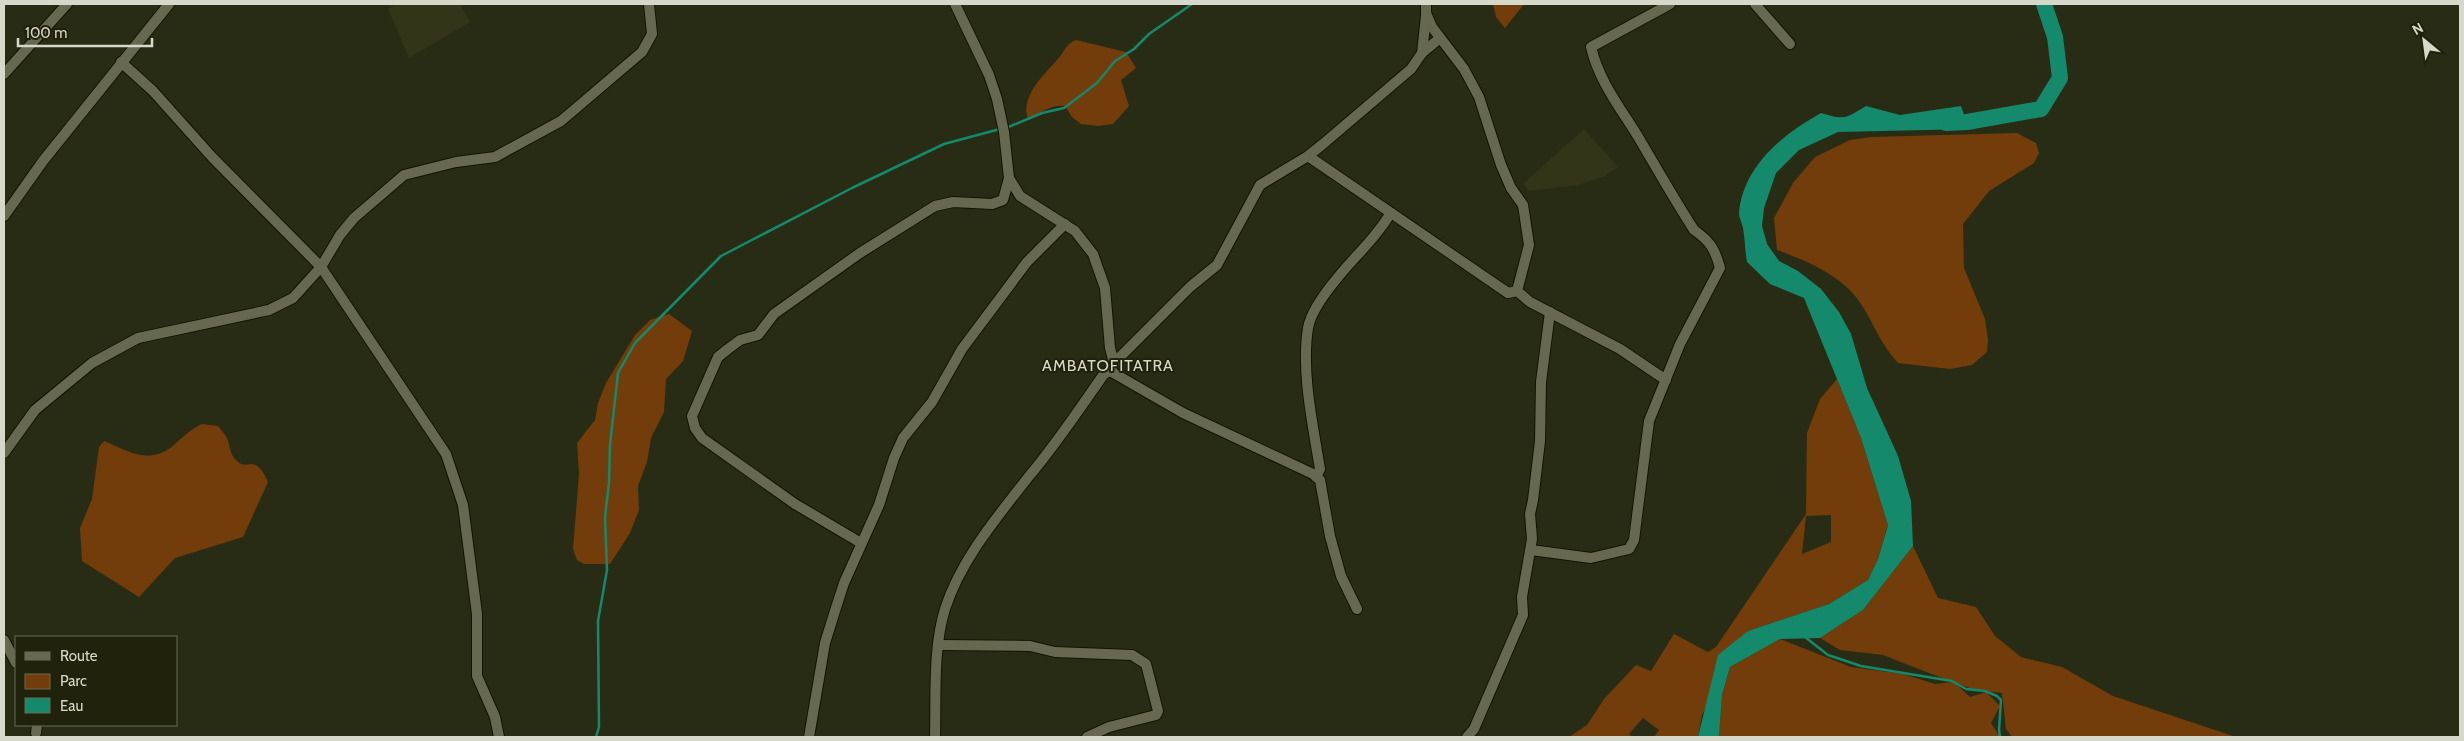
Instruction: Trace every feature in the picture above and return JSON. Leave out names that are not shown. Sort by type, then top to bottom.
[{"type":"street","points":[[4,216],[43,161],[169,4]]},
{"type":"street","points":[[4,453],[35,410],[92,363],[138,338],[269,310],[293,298],[321,268],[340,235],[354,218],[404,175],[456,162],[495,156],[562,121],[642,52],[652,34],[649,4]]},
{"type":"street","points":[[861,543],[795,504],[702,438],[695,428],[692,416],[718,357],[740,340],[758,335],[774,314],[860,253],[935,206],[953,202],[992,204],[1003,200],[1009,178],[1004,132],[990,75],[955,4]]},
{"type":"street","points":[[1531,550],[1591,558],[1629,549],[1634,540],[1649,421],[1680,344],[1720,268],[1716,251],[1709,241],[1694,230],[1636,134],[1611,97],[1594,61],[1591,47],[1670,4]]},
{"type":"street","points":[[1755,4],[1790,44]]},
{"type":"street","points":[[4,74],[62,6]]},
{"type":"street","points":[[1426,8],[1432,27],[1464,69],[1479,98],[1501,165],[1511,188],[1523,205],[1529,245],[1517,291]]},
{"type":"street","points":[[1422,53],[1426,8]]},
{"type":"street","points":[[935,737],[939,645],[944,610],[957,578],[1005,505],[1031,475],[1104,374],[1190,287],[1217,265],[1260,185],[1308,156],[1411,68],[1422,53],[1440,38]]},
{"type":"street","points":[[121,62],[153,91],[212,157],[321,268],[446,454],[463,505],[477,614],[477,676],[495,717],[499,737]]},
{"type":"street","points":[[1308,156],[1390,214],[1448,251],[1508,293],[1517,291]]},
{"type":"street","points":[[1009,178],[1020,196],[1075,231],[1093,254],[1105,288],[1112,367]]},
{"type":"street","points":[[1316,477],[1320,469],[1310,409],[1307,356],[1308,327],[1316,309],[1338,276],[1363,250],[1390,214]]},
{"type":"street","points":[[809,737],[825,643],[844,584],[878,505],[903,438],[932,402],[962,350],[1027,262],[1066,224]]},
{"type":"street","points":[[1517,291],[1530,302],[1620,349],[1666,380]]},
{"type":"street","points":[[1467,737],[1474,728],[1523,615],[1522,597],[1531,550],[1530,514],[1540,441],[1541,382],[1550,312]]},
{"type":"street","points":[[1112,367],[1183,413],[1320,480],[1330,536],[1341,576],[1357,610]]},
{"type":"street","points":[[4,640],[15,662]]},
{"type":"street","points":[[939,645],[1030,646],[1055,652],[1132,655],[1146,664],[1158,711],[1156,715],[1109,727],[1088,737]]},
{"type":"shaded area","points":[[396,4],[460,4],[470,22],[409,58],[388,9]]},
{"type":"shaded area","points":[[1584,129],[1618,167],[1605,176],[1578,185],[1529,191],[1523,184]]},
{"type":"green space","points":[[1493,4],[1524,4],[1505,28],[1496,17]]},
{"type":"green space","points":[[1076,40],[1126,52],[1136,68],[1121,80],[1129,106],[1113,124],[1098,126],[1081,124],[1072,117],[1065,106],[1051,108],[1028,119],[1026,110],[1030,94],[1067,46]]},
{"type":"green space","points":[[2017,133],[2036,143],[2039,153],[2034,163],[1989,191],[1963,224],[1964,268],[1985,319],[1988,340],[1987,352],[1972,365],[1950,369],[1898,363],[1886,348],[1859,301],[1843,283],[1822,270],[1777,250],[1774,218],[1793,183],[1815,157],[1850,140],[1871,137]]},
{"type":"green space","points":[[669,314],[692,331],[683,361],[666,379],[664,412],[651,438],[647,462],[638,486],[639,510],[630,533],[610,564],[584,564],[577,560],[573,549],[579,474],[577,443],[595,420],[598,403],[606,383],[635,335],[650,320]]},
{"type":"green space","points":[[1837,379],[1861,438],[1888,524],[1878,559],[1868,580],[1829,604],[1748,631],[1702,715],[1698,737],[1654,737],[1659,730],[1643,718],[1629,734],[1633,737],[1569,737],[1587,725],[1604,699],[1636,665],[1651,671],[1674,634],[1708,652],[1716,647],[1806,514],[1807,433],[1820,399]],"holes":[[[1831,515],[1831,542],[1802,554],[1806,516]]]},
{"type":"green space","points":[[202,424],[218,426],[227,438],[234,458],[244,465],[251,464],[259,467],[268,482],[243,537],[175,558],[139,597],[82,561],[80,528],[92,499],[99,447],[104,441],[139,455],[156,455],[174,445]]},
{"type":"green space","points":[[1913,546],[1938,598],[1976,607],[1995,636],[2021,657],[2062,667],[2113,696],[2236,737],[2012,737],[2006,729],[2002,693],[1972,689],[1954,682],[1970,697],[1986,692],[2000,706],[1991,723],[2000,737],[1719,737],[1722,695],[1730,667],[1780,639],[1851,667],[1903,674],[1935,684],[1952,682],[1883,655],[1840,650],[1820,638],[1863,610]]},
{"type":"water","points":[[1866,106],[1900,115],[1961,106],[1969,129],[1838,132],[1799,150],[1776,173],[1764,208],[1762,226],[1767,244],[1779,261],[1798,271],[1821,289],[1839,312],[1851,334],[1867,388],[1898,456],[1911,501],[1913,546],[1863,610],[1820,638],[1780,639],[1730,667],[1722,695],[1719,737],[1698,737],[1718,655],[1748,631],[1829,604],[1868,580],[1878,559],[1888,525],[1861,438],[1804,298],[1770,284],[1747,262],[1743,228],[1739,217],[1742,196],[1748,180],[1767,153],[1779,141],[1821,113],[1835,117],[1844,117]]},
{"type":"waterway","points":[[1006,128],[1042,113],[1064,108],[1097,83],[1115,61],[1134,49],[1149,34],[1192,4]]},
{"type":"waterway","points":[[1946,123],[1967,122],[2041,109],[2060,78],[2055,37],[2044,4]]},
{"type":"waterway","points":[[596,737],[599,727],[598,621],[607,570],[605,517],[609,483],[610,445],[618,373],[635,343],[721,256],[852,188],[944,144],[1000,129]]},
{"type":"waterway","points":[[1805,637],[1828,655],[1861,666],[1952,681],[1966,689],[1985,691],[1997,696],[2001,700],[2000,737]]},
{"type":"district","name":"AMBATOFITATRA","points":[[1108,365]]}]
